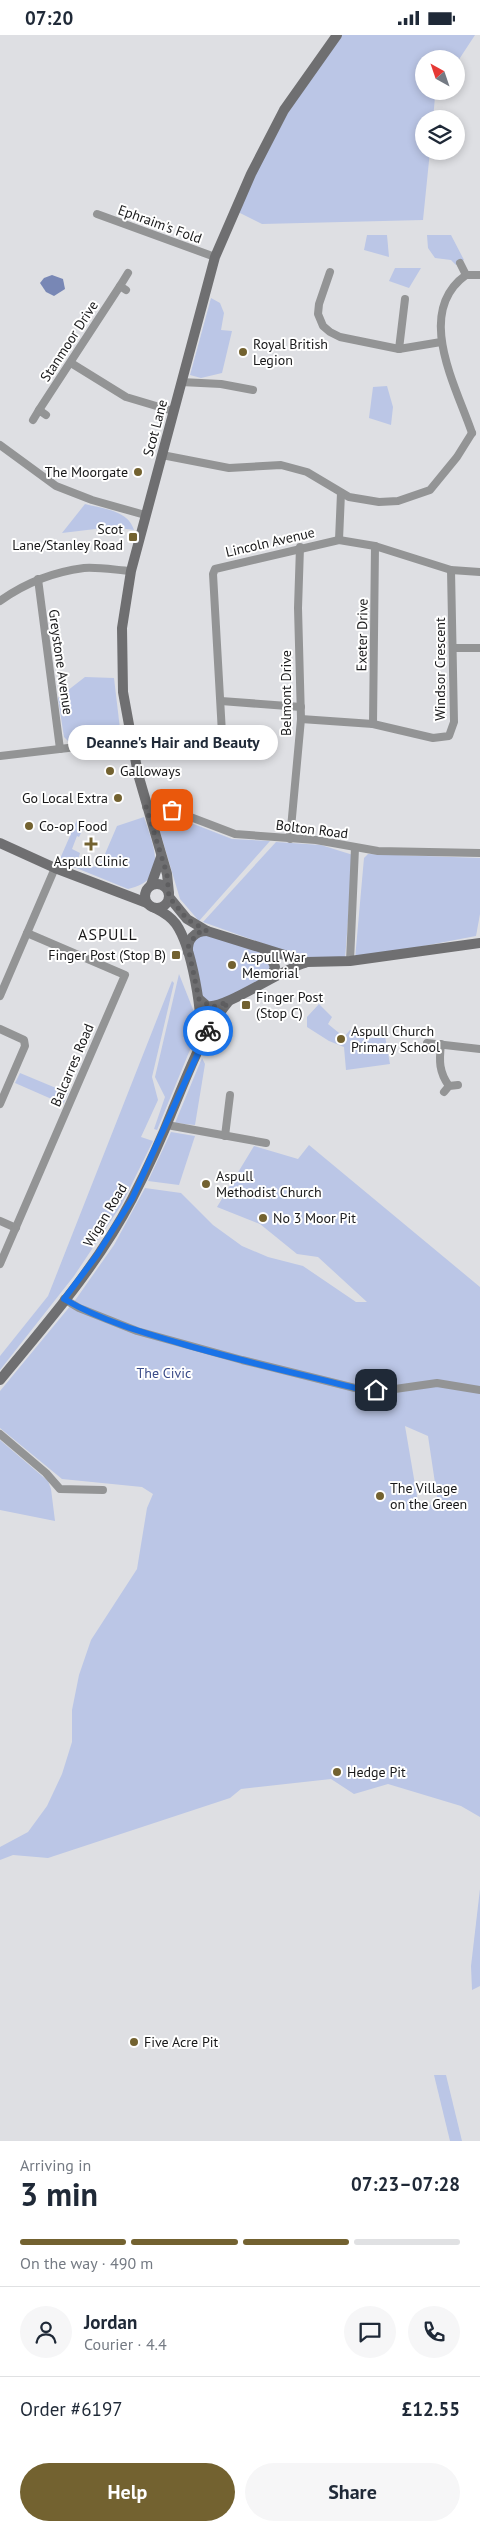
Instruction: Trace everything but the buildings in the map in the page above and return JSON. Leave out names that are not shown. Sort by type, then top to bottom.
[{"type":"main road","name":"Scot Lane","points":[[169,895],[168,881],[146,807],[130,737],[123,692],[122,628],[131,571],[215,257],[250,174],[284,110],[337,35]]},
{"type":"main road","name":"Wigan Road","points":[[0,843],[151,905],[175,923],[188,953],[199,999],[200,1044]]},
{"type":"main road","points":[[161,856],[145,896],[151,905],[166,904],[169,895]]},
{"type":"main road","points":[[123,894],[162,885],[187,919],[207,931],[265,951],[306,962],[350,961],[480,943]]},
{"type":"main road","points":[[188,953],[192,936],[201,931],[207,931]]},
{"type":"main road","points":[[265,951],[270,956],[274,967],[271,977]]},
{"type":"main road","points":[[199,999],[212,1007],[228,1002],[271,977],[306,962]]},
{"type":"main road","name":"Wigan Road","points":[[0,1380],[64,1299],[120,1219],[167,1125],[200,1044],[216,1017],[228,1002]]},
{"type":"street","name":"Ephraim's Fold","points":[[97,214],[215,257]]},
{"type":"street","points":[[460,263],[466,275]]},
{"type":"street","points":[[330,272],[319,303],[318,314],[323,326],[340,337],[399,349],[441,342]]},
{"type":"street","name":"Stanmoor Drive","points":[[33,420],[42,413],[71,363],[123,288],[128,273]]},
{"type":"street","points":[[162,455],[229,468],[281,465],[307,472],[350,497],[380,502],[398,501],[430,490],[476,432],[441,342],[439,321],[445,298],[451,288],[466,275],[480,275]]},
{"type":"street","points":[[399,349],[405,299]]},
{"type":"street","points":[[71,363],[126,397],[173,411]]},
{"type":"street","points":[[181,382],[221,384],[253,390]]},
{"type":"street","points":[[0,445],[56,486],[92,501],[145,515]]},
{"type":"street","points":[[339,540],[341,493]]},
{"type":"street","name":"Lincoln Avenue","points":[[223,751],[213,574],[215,569],[300,547],[339,540],[375,546],[451,570],[480,572]]},
{"type":"street","name":"Exeter Drive","points":[[373,724],[375,546]]},
{"type":"street","name":"Belmont Drive","points":[[290,839],[301,719],[298,608],[300,547]]},
{"type":"street","points":[[0,601],[18,588],[38,579],[85,568],[131,571]]},
{"type":"street","name":"Windsor Crescent","points":[[301,719],[373,724],[433,738],[449,736],[454,722],[451,570]]},
{"type":"street","name":"Greystone Avenue","points":[[38,579],[60,749]]},
{"type":"street","points":[[454,648],[480,648]]},
{"type":"street","points":[[221,701],[301,707]]},
{"type":"street","points":[[0,756],[60,749],[130,737]]},
{"type":"street","name":"Bolton Road","points":[[146,807],[159,805],[235,834],[316,840],[355,848],[480,853]]},
{"type":"street","points":[[350,961],[355,848]]},
{"type":"street","points":[[0,996],[55,867]]},
{"type":"street","name":"Balcarres Road","points":[[0,1264],[125,975],[27,933]]},
{"type":"street","points":[[0,1029],[19,1037],[24,1041],[25,1046],[0,1104]]},
{"type":"street","points":[[427,1043],[480,1049]]},
{"type":"street","points":[[442,1044],[439,1060],[441,1075],[446,1089],[458,1085]]},
{"type":"street","points":[[225,1136],[230,1095]]},
{"type":"street","points":[[167,1125],[266,1143]]},
{"type":"street","points":[[0,1221],[16,1228]]},
{"type":"street","points":[[64,1299],[79,1308],[137,1331],[242,1361],[363,1390],[388,1390],[437,1383],[480,1390]]},
{"type":"street","points":[[0,1434],[46,1473],[60,1489],[103,1490]]},
{"type":"green space","points":[[337,35],[475,35],[465,50],[415,50],[415,100],[435,100],[434,110],[415,110],[415,160],[429,160],[423,220],[262,224],[236,211],[287,106]]},
{"type":"green space","points":[[367,235],[387,235],[389,257],[364,250]]},
{"type":"green space","points":[[427,235],[451,235],[464,260],[456,265],[451,260],[435,258],[428,248]]},
{"type":"green space","points":[[395,268],[421,268],[409,288],[389,281]]},
{"type":"green space","points":[[211,298],[220,303],[224,313],[221,330],[232,331],[222,373],[201,378],[190,375]]},
{"type":"green space","points":[[387,386],[393,407],[391,425],[369,418],[373,387]]},
{"type":"green space","points":[[85,504],[121,514],[131,523],[134,530],[112,527],[62,533]]},
{"type":"green space","points":[[85,677],[114,678],[120,729],[116,734],[69,742],[64,737],[58,698]]},
{"type":"green space","points":[[163,812],[232,839],[270,841],[199,921],[180,899],[156,818]]},
{"type":"green space","points":[[144,817],[154,850],[155,860],[154,870],[149,878],[141,884],[128,889],[59,861],[77,820],[81,820],[83,829],[79,837],[77,836],[72,849],[80,853],[78,860],[94,867],[102,861],[117,826]]},
{"type":"green space","points":[[276,842],[321,845],[353,855],[345,959],[309,957],[278,949],[203,922]]},
{"type":"green space","points":[[368,854],[480,858],[480,914],[476,936],[355,959],[364,858]]},
{"type":"green space","points":[[197,933],[265,951],[274,971],[228,1002],[204,1003],[189,941]]},
{"type":"green space","points":[[179,974],[196,1017],[194,1040],[157,1130],[154,1129],[165,1097],[155,1077]]},
{"type":"green space","points":[[172,981],[174,983],[152,1077],[158,1100],[141,1137],[153,1141],[122,1204],[74,1276],[0,1370],[0,1356],[48,1296]]},
{"type":"green space","points":[[319,1004],[332,1017],[328,1024],[344,1037],[350,1030],[364,1031],[366,1039],[385,1036],[390,1064],[346,1070],[344,1047],[329,1041],[307,1027],[307,1017]]},
{"type":"green space","points":[[202,1058],[205,1064],[195,1125],[175,1123]]},
{"type":"green space","points":[[20,1073],[68,1093],[63,1104],[15,1083]]},
{"type":"green space","points":[[171,1132],[195,1136],[179,1185],[148,1181]]},
{"type":"green space","name":"The Civic","points":[[309,1145],[480,1287],[480,1817],[461,1806],[388,1784],[354,1794],[331,1779],[241,1789],[230,1798],[48,1858],[13,1855],[0,1860],[0,1847],[28,1832],[47,1806],[62,1774],[72,1742],[72,1710],[79,1675],[91,1640],[137,1569],[147,1508],[153,1494],[142,1487],[62,1479],[0,1428],[0,1391],[76,1299],[114,1245],[145,1188],[181,1193],[213,1225],[242,1246],[268,1257],[303,1266],[356,1302],[367,1302],[318,1257],[297,1254],[260,1224],[217,1207],[254,1146],[298,1159]],"holes":[[[405,1426],[428,1436],[438,1503],[419,1508]]]},
{"type":"green space","points":[[0,1440],[48,1481],[51,1489],[55,1521],[0,1510]]},
{"type":"green space","points":[[480,1889],[480,1986],[472,1990],[471,1966]]},
{"type":"green space","points":[[434,2075],[446,2075],[462,2141],[450,2141]]},
{"type":"shaded area","points":[[52,275],[63,279],[65,289],[54,296],[46,292],[40,283],[44,278]]},
{"type":"way so far","points":[[172,810],[159,805],[146,807],[167,874],[169,897],[187,919],[207,931],[201,931],[192,936],[188,947],[190,965],[199,999],[207,1006],[212,1007],[228,1002],[208,1031]]},
{"type":"place","name":"Royal British Legion","points":[[243,352]]},
{"type":"place","name":"The Moorgate","points":[[138,472]]},
{"type":"place","name":"Scot Lane/Stanley Road","points":[[133,537]]},
{"type":"place","name":"Galloways","points":[[110,771]]},
{"type":"place","name":"Go Local Extra","points":[[118,798]]},
{"type":"place","name":"Deanne's Hair and Beauty","points":[[172,810]]},
{"type":"place","name":"Co-op Food","points":[[29,826]]},
{"type":"place","name":"Aspull Clinic","points":[[91,844]]},
{"type":"place","name":"Finger Post (Stop B)","points":[[176,955]]},
{"type":"place","name":"Aspull War Memorial","points":[[232,965]]},
{"type":"place","name":"Finger Post (Stop C)","points":[[246,1005]]},
{"type":"place","name":"Aspull Church Primary School","points":[[341,1039]]},
{"type":"place","name":"Aspull Methodist Church","points":[[206,1184]]},
{"type":"place","name":"No 3 Moor Pit","points":[[263,1218]]},
{"type":"place","name":"The Village on the Green","points":[[380,1496]]},
{"type":"place","name":"Hedge Pit","points":[[337,1772]]},
{"type":"place","name":"Five Acre Pit","points":[[134,2042]]},
{"type":"district","name":"ASPULL","points":[[108,934]]},
{"type":"route","points":[[208,1031],[200,1044],[167,1125],[132,1199],[97,1255],[64,1299],[79,1308],[137,1331],[242,1361],[363,1390],[376,1390]]}]
